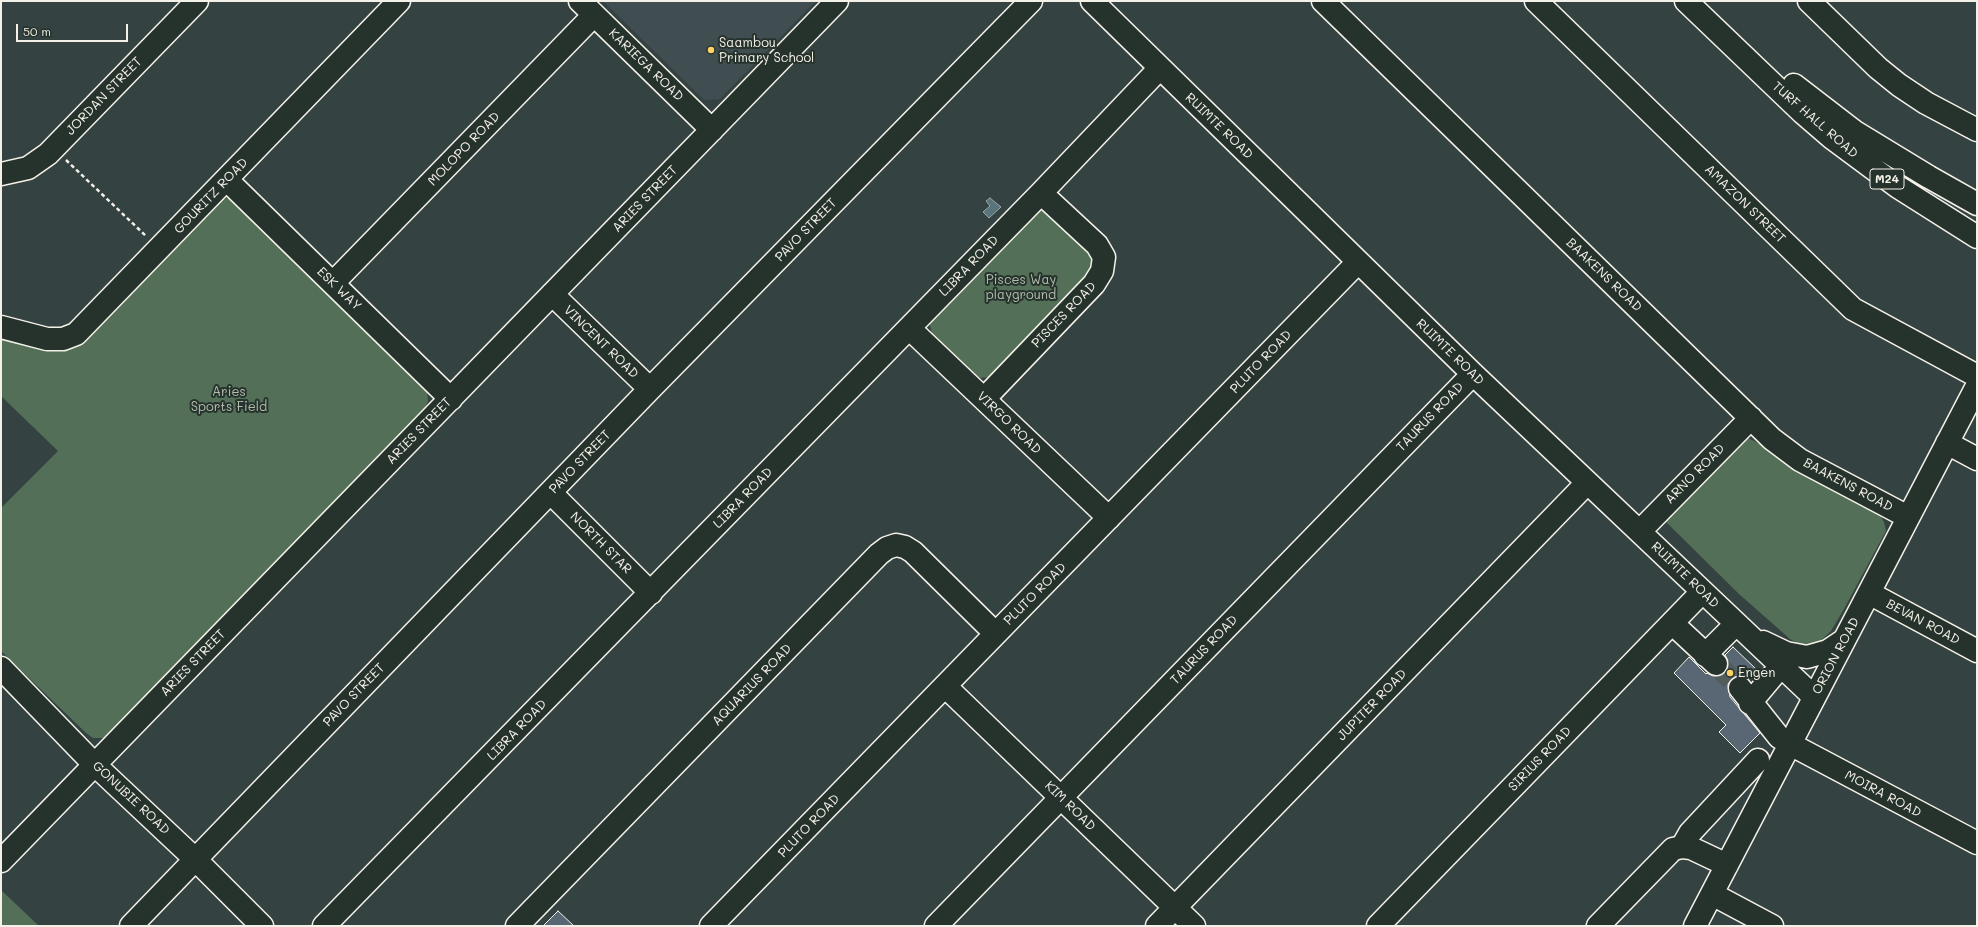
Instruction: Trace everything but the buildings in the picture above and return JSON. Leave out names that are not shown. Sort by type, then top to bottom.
[{"type":"street","name":"JORDAN STREET","points":[[1,174],[28,168],[48,154],[196,1]]},
{"type":"street","name":"GOURITZ ROAD","points":[[1,327],[47,339],[63,339],[76,334],[399,1]]},
{"type":"street","name":"ARIES STREET","points":[[1,861],[837,1]]},
{"type":"street","name":"PAVO STREET","points":[[131,926],[650,389],[1031,1]]},
{"type":"street","name":"RUIMTE ROAD","points":[[1092,1],[1473,374],[1814,697]]},
{"type":"street","name":"BAAKENS ROAD","points":[[1323,1],[1786,451],[1800,460],[1908,517]]},
{"type":"street","name":"AMAZON STREET","points":[[1536,1],[1853,308],[1977,376]]},
{"type":"street","name":"TURF HALL ROAD","points":[[1686,1],[1803,113],[1832,138],[1898,187],[1977,237]]},
{"type":"street","name":"TURF HALL ROAD","points":[[1703,1],[1747,43],[1828,113],[1893,156],[1977,204]]},
{"type":"street","points":[[1809,1],[1878,68],[1899,85],[1922,100],[1977,130]]},
{"type":"street","name":"KARIEGA ROAD","points":[[587,8],[712,130]]},
{"type":"street","name":"MOLOPO ROAD","points":[[333,282],[587,8]]},
{"type":"street","name":"LIBRA ROAD","points":[[324,926],[1041,193],[1160,68]]},
{"type":"street","name":"ESK WAY","points":[[227,180],[451,398]]},
{"type":"street","name":"PISCES ROAD","points":[[984,399],[1094,284],[1102,271],[1104,257],[1097,245],[1041,193]]},
{"type":"street","name":"PLUTO ROAD","points":[[711,926],[1358,262]]},
{"type":"street","name":"VINCENT ROAD","points":[[552,294],[650,389]]},
{"type":"street","name":"VIRGO ROAD","points":[[909,328],[1109,518]]},
{"type":"street","name":"TAURUS ROAD","points":[[936,926],[1473,374]]},
{"type":"street","name":"ORION ROAD","points":[[1695,926],[1977,386]]},
{"type":"street","name":"ARNO ROAD","points":[[1640,531],[1751,418]]},
{"type":"street","points":[[1947,443],[1977,459]]},
{"type":"street","name":"JUPITER ROAD","points":[[1157,926],[1587,483]]},
{"type":"street","name":"NORTH STAR","points":[[550,493],[651,593]]},
{"type":"street","name":"AQUARIUS ROAD","points":[[517,926],[873,560],[887,548],[896,545],[905,547],[913,552],[996,634]]},
{"type":"street","name":"SIRIUS ROAD","points":[[1378,926],[1702,592]]},
{"type":"street","name":"BEVAN ROAD","points":[[1869,593],[1977,650]]},
{"type":"street","points":[[1672,623],[1710,659],[1742,630],[1786,653],[1796,656],[1807,657],[1828,651],[1843,641]]},
{"type":"street","name":"MOIRA ROAD","points":[[1781,666],[1745,695],[1779,736],[1790,744],[1977,843]]},
{"type":"street","name":"GONUBIE ROAD","points":[[1,668],[95,765],[195,859],[262,926]]},
{"type":"street","name":"KIM ROAD","points":[[945,686],[1194,926]]},
{"type":"street","points":[[1682,847],[1690,833],[1758,760]]},
{"type":"street","points":[[1598,926],[1663,858],[1674,849],[1682,847],[1691,848],[1727,865]]},
{"type":"street","points":[[1712,894],[1772,926]]},
{"type":"path","points":[[61,155],[146,237]]},
{"type":"shaded area","name":"Saambou Primary School","points":[[603,1],[816,1],[720,99],[704,100]]},
{"type":"green space","name":"Aries Sports Field","points":[[222,199],[231,199],[427,391],[428,401],[425,408],[124,718],[103,738],[93,738],[1,651],[1,508],[58,451],[1,396],[1,336],[63,351],[75,347]]},
{"type":"green space","name":"Pisces Way playground","points":[[1039,209],[1046,209],[1096,258],[1090,278],[992,377],[978,378],[971,375],[933,337],[929,322]]},
{"type":"green space","points":[[1748,438],[1758,443],[1791,467],[1880,515],[1884,522],[1886,531],[1844,609],[1831,631],[1817,644],[1803,646],[1790,639],[1739,594],[1664,520],[1738,443]]},
{"type":"green space","points":[[1,890],[39,926],[1,926]]},
{"type":"water","points":[[990,198],[1001,207],[989,218],[983,212],[990,206],[986,201]]},
{"type":"tunnel","points":[[1716,664],[1740,688]]},
{"type":"place","name":"Saambou Primary School","points":[[711,50]]},
{"type":"place","name":"Engen","points":[[1730,673]]}]
